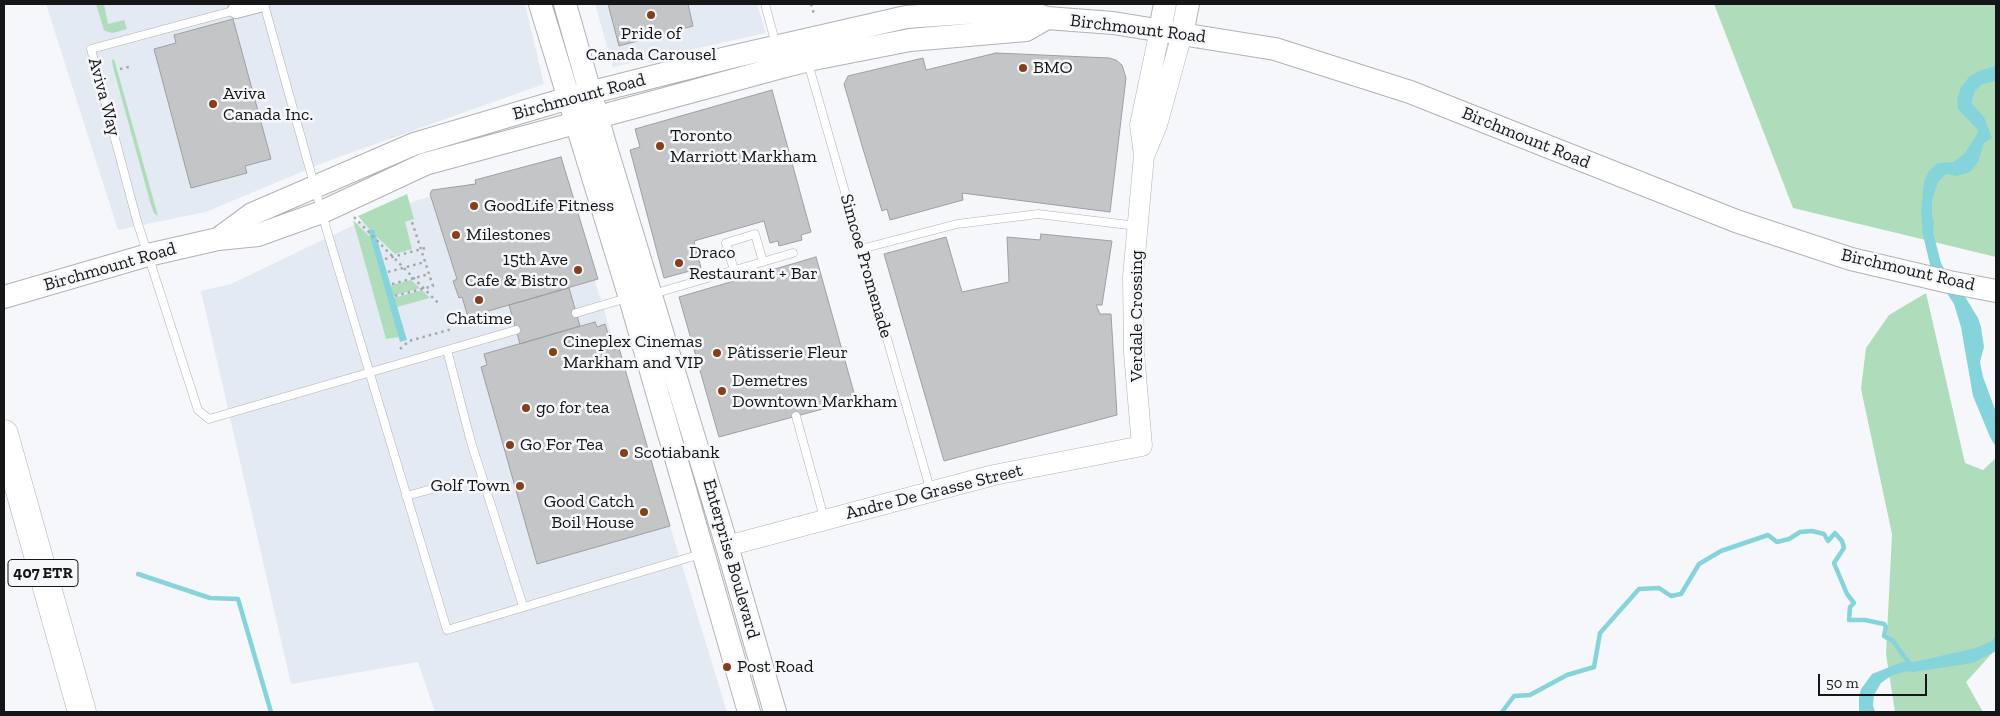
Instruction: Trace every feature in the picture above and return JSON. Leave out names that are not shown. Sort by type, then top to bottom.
[{"type":"highway","name":"407 ETR","points":[[4,434],[82,712]]},
{"type":"main road","name":"Enterprise Boulevard","points":[[540,4],[576,124],[640,296],[727,546],[775,712]]},
{"type":"main road","name":"Enterprise Boulevard","points":[[565,4],[598,118],[703,553],[749,712]]},
{"type":"main road","name":"Verdale Crossing","points":[[1160,30],[1164,4]]},
{"type":"main road","name":"Verdale Crossing","points":[[1182,34],[1188,4]]},
{"type":"main road","name":"Birchmount Road","points":[[4,297],[148,254],[218,239],[258,235],[322,212],[425,164],[598,118],[779,57],[906,17],[1022,9],[1047,18],[1113,23],[1275,49],[1410,92],[1736,221],[1851,258],[1933,279],[1996,291]]},
{"type":"main road","name":"Birchmount Road","points":[[218,239],[252,214],[414,144],[568,98],[779,57]]},
{"type":"street","name":"Aviva Way","points":[[236,10],[259,4]]},
{"type":"street","name":"Verdale Crossing","points":[[1142,446],[1134,353],[1133,277],[1144,155],[1140,125],[1160,30]]},
{"type":"street","name":"Verdale Crossing","points":[[1144,155],[1157,125],[1182,34]]},
{"type":"street","name":"Andre De Grasse Street","points":[[727,546],[994,475],[1142,446]]},
{"type":"street","points":[[703,553],[727,546]]},
{"type":"lane","points":[[264,4],[322,212],[447,630],[703,553]]},
{"type":"lane","points":[[765,4],[779,57]]},
{"type":"lane","name":"Aviva Way","points":[[148,254],[91,49],[236,10]]},
{"type":"lane","name":"Simcoe Promenade","points":[[804,50],[931,492]]},
{"type":"lane","points":[[861,249],[957,224],[1038,214],[1138,226]]},
{"type":"lane","points":[[734,270],[726,243],[755,234],[763,262]]},
{"type":"lane","points":[[576,313],[793,253]]},
{"type":"lane","points":[[148,254],[198,410],[209,419],[516,330]]},
{"type":"lane","points":[[752,265],[755,274]]},
{"type":"lane","points":[[447,350],[471,442],[523,606]]},
{"type":"lane","points":[[796,416],[825,520]]},
{"type":"lane","points":[[406,496],[462,481]]},
{"type":"path","points":[[811,4],[814,14]]},
{"type":"path","points":[[120,69],[129,67]]},
{"type":"path","points":[[353,217],[440,305]]},
{"type":"path","points":[[395,296],[433,286],[412,222]]},
{"type":"path","points":[[385,259],[429,246]]},
{"type":"path","points":[[388,272],[425,262]]},
{"type":"path","points":[[392,284],[429,274]]},
{"type":"path","points":[[400,350],[409,341],[452,329]]},
{"type":"shaded area","points":[[46,4],[525,4],[544,84],[325,162],[206,212],[118,230]]},
{"type":"shaded area","points":[[595,4],[757,4],[766,33],[613,67]]},
{"type":"shaded area","points":[[557,157],[727,712],[435,712],[418,662],[291,684],[201,291],[231,284],[383,211]]},
{"type":"green space","points":[[96,4],[104,4],[108,24],[124,20],[127,29],[113,33],[104,30]]},
{"type":"green space","points":[[1714,4],[1996,4],[1996,257],[1793,208]]},
{"type":"green space","points":[[114,59],[158,216],[154,213],[151,205],[113,67],[112,60]]},
{"type":"green space","points":[[407,194],[414,219],[405,222],[412,249],[395,254],[376,236],[374,229],[370,230],[358,216]]},
{"type":"green space","points":[[353,220],[370,237],[399,337],[386,339]]},
{"type":"green space","points":[[411,280],[420,288],[393,296],[391,285]]},
{"type":"green space","points":[[422,290],[430,298],[397,307],[394,298]]},
{"type":"green space","points":[[1926,293],[1965,463],[1983,470],[1996,458],[1996,649],[1966,682],[1983,712],[1895,712],[1886,654],[1892,534],[1861,389],[1866,348],[1889,315]]},
{"type":"water","points":[[1996,66],[1996,81],[1982,84],[1975,91],[1972,100],[1972,104],[1984,117],[1992,138],[1984,143],[1978,162],[1970,172],[1957,176],[1946,174],[1938,182],[1932,200],[1932,216],[1934,223],[1933,232],[1941,263],[1953,285],[1964,295],[1978,318],[1981,327],[1984,347],[1980,362],[1983,377],[1996,412],[1996,447],[1973,396],[1961,327],[1954,304],[1931,269],[1923,235],[1921,212],[1924,181],[1929,171],[1938,163],[1954,162],[1965,153],[1977,134],[1978,130],[1958,109],[1957,100],[1961,87],[1970,76]]},
{"type":"water","points":[[374,229],[407,340],[400,342],[368,230]]},
{"type":"water","points":[[1996,634],[1996,651],[1973,663],[1913,672],[1906,671],[1891,676],[1881,683],[1874,695],[1873,705],[1875,712],[1859,712],[1861,689],[1872,674],[1902,662],[1909,663],[1976,648],[1992,641]]},
{"type":"building","name":"Pride of Canada Carousel","points":[[608,4],[688,4],[693,26],[619,46]]},
{"type":"building","name":"Aviva Canada Inc.","points":[[233,19],[271,159],[245,166],[247,173],[191,188],[154,49],[176,43],[174,35]]},
{"type":"building","points":[[996,53],[1109,58],[1116,60],[1122,65],[1126,78],[1110,212],[962,193],[963,200],[890,220],[887,209],[882,211],[844,84],[848,76],[923,58],[926,70]]},
{"type":"building","points":[[772,90],[811,232],[801,235],[802,240],[779,246],[778,241],[770,243],[764,221],[694,241],[701,268],[664,278],[630,150],[640,147],[635,129]]},
{"type":"building","points":[[561,157],[598,279],[468,317],[462,297],[459,298],[453,281],[457,279],[430,194],[432,190],[476,184],[475,180]]},
{"type":"building","points":[[1041,234],[1112,241],[1102,305],[1096,305],[1100,314],[1111,314],[1117,415],[944,461],[884,254],[946,237],[962,292],[1009,282],[1007,237],[1040,240]]},
{"type":"building","points":[[816,257],[856,400],[719,437],[679,297]]},
{"type":"building","points":[[569,288],[580,326],[520,344],[509,305]]},
{"type":"building","points":[[595,322],[597,327],[605,324],[613,350],[619,348],[670,526],[537,564],[481,367],[487,365],[484,354]]},
{"type":"waterway","points":[[1502,712],[1514,696],[1530,695],[1567,675],[1594,667],[1600,633],[1639,589],[1659,588],[1671,596],[1681,594],[1699,564],[1721,551],[1768,535],[1777,542],[1789,539],[1800,532],[1812,531],[1824,534],[1828,541],[1835,533],[1842,541],[1844,548],[1834,563],[1847,594],[1854,603],[1850,607],[1849,620],[1865,620],[1884,624],[1886,627],[1884,636],[1893,641],[1909,663],[1908,668]]},
{"type":"waterway","points":[[138,574],[210,598],[238,599],[271,712]]},
{"type":"place","name":"Pride of Canada Carousel","points":[[651,15]]},
{"type":"place","name":"BMO","points":[[1023,68]]},
{"type":"place","name":"Aviva Canada Inc.","points":[[213,104]]},
{"type":"place","name":"Toronto Marriott Markham","points":[[660,146]]},
{"type":"place","name":"GoodLife Fitness","points":[[474,206]]},
{"type":"place","name":"Milestones","points":[[456,235]]},
{"type":"place","name":"Draco Restaurant + Bar","points":[[679,263]]},
{"type":"place","name":"15th Ave Cafe & Bistro","points":[[578,270]]},
{"type":"place","name":"Chatime","points":[[479,300]]},
{"type":"place","name":"Cineplex Cinemas Markham and VIP","points":[[553,352]]},
{"type":"place","name":"Pâtisserie Fleur","points":[[717,353]]},
{"type":"place","name":"Demetres Downtown Markham","points":[[722,391]]},
{"type":"place","name":"go for tea","points":[[526,408]]},
{"type":"place","name":"Go For Tea","points":[[510,445]]},
{"type":"place","name":"Scotiabank","points":[[624,453]]},
{"type":"place","name":"Golf Town","points":[[520,486]]},
{"type":"place","name":"Good Catch Boil House","points":[[644,512]]},
{"type":"place","name":"Post Road","points":[[727,667]]}]
